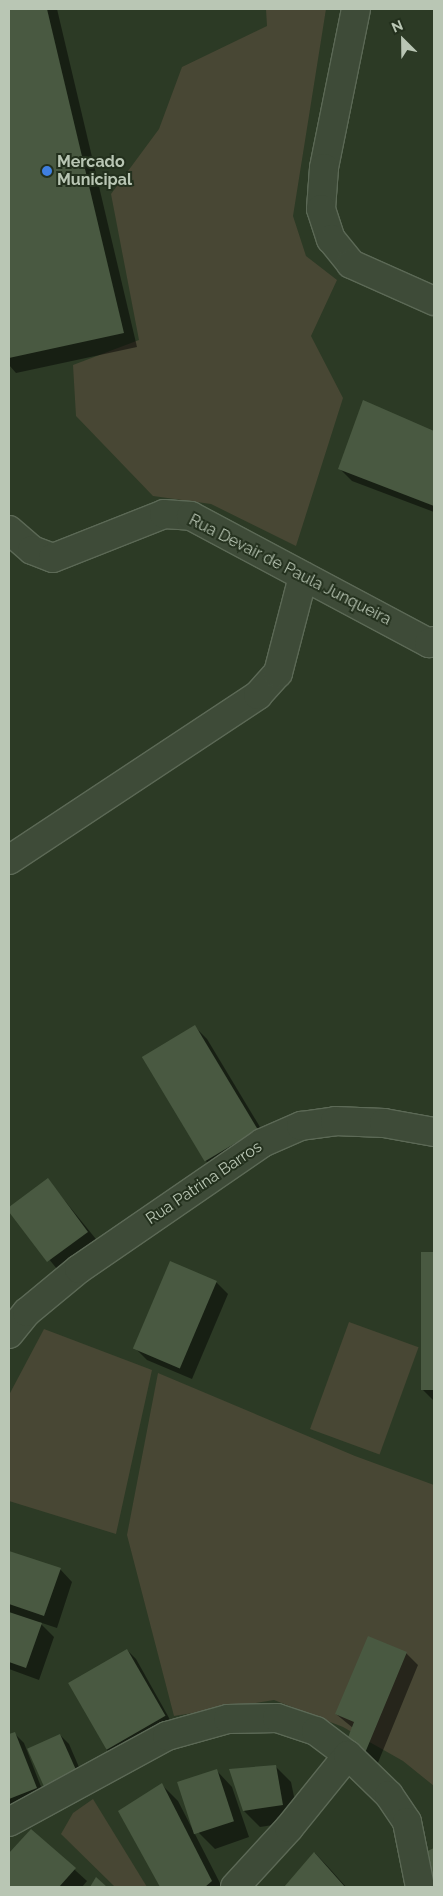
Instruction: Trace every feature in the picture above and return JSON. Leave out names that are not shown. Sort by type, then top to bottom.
[{"type":"street","points":[[356,9],[324,168],[321,209],[331,239],[351,264],[434,301]]},
{"type":"street","name":"Rua Devair de Paula Junqueira","points":[[9,530],[32,550],[53,558],[164,514],[191,516],[429,643],[434,640]]},
{"type":"street","points":[[9,860],[258,695],[278,673],[303,576]]},
{"type":"street","name":"Rua Patrina Barros","points":[[9,1334],[27,1312],[79,1269],[262,1142],[301,1126],[335,1121],[384,1123],[434,1132]]},
{"type":"street","points":[[9,1822],[167,1736],[228,1718],[278,1718],[316,1732],[348,1755],[390,1795],[407,1822],[420,1887]]},
{"type":"street","points":[[235,1887],[289,1828],[348,1755]]},
{"type":"shaded area","points":[[266,9],[326,9],[293,216],[306,256],[337,280],[311,336],[343,398],[296,546],[211,504],[153,496],[76,416],[73,365],[139,340],[111,194],[159,129],[182,67],[267,26]]},
{"type":"shaded area","points":[[349,1322],[419,1347],[380,1454],[310,1429]]},
{"type":"shaded area","points":[[44,1329],[152,1370],[116,1534],[9,1501],[9,1395]]},
{"type":"shaded area","points":[[158,1373],[355,1456],[434,1485],[434,1786],[403,1761],[343,1727],[274,1700],[174,1716],[127,1535]]},
{"type":"shaded area","points":[[93,1799],[147,1887],[115,1887],[61,1834],[73,1813]]},
{"type":"building","name":"Mercado Municipal","points":[[9,9],[47,9],[124,333],[9,358]]},
{"type":"building","points":[[363,400],[434,431],[434,506],[338,469]]},
{"type":"building","points":[[195,1025],[258,1130],[205,1162],[142,1057]]},
{"type":"building","points":[[48,1178],[88,1232],[47,1262],[9,1212],[9,1207]]},
{"type":"building","points":[[421,1252],[434,1252],[434,1390],[421,1390]]},
{"type":"building","points":[[170,1261],[217,1281],[180,1368],[133,1348]]},
{"type":"building","points":[[9,1551],[61,1568],[44,1616],[9,1604]]},
{"type":"building","points":[[9,1612],[42,1623],[26,1668],[9,1662]]},
{"type":"building","points":[[368,1636],[407,1652],[365,1753],[345,1745],[354,1722],[335,1714]]},
{"type":"building","points":[[127,1649],[166,1716],[107,1750],[68,1683]]},
{"type":"building","points":[[15,1732],[37,1788],[9,1799],[9,1734]]},
{"type":"building","points":[[60,1734],[77,1772],[44,1787],[27,1749]]},
{"type":"building","points":[[276,1765],[283,1805],[243,1811],[229,1769]]},
{"type":"building","points":[[217,1769],[234,1821],[194,1834],[177,1782]]},
{"type":"building","points":[[162,1783],[212,1881],[205,1887],[160,1887],[118,1811]]},
{"type":"building","points":[[31,1829],[76,1868],[59,1887],[9,1887],[9,1853]]},
{"type":"building","points":[[434,1848],[434,1877],[423,1853]]},
{"type":"building","points":[[314,1852],[345,1887],[284,1887]]},
{"type":"building","points":[[96,1877],[107,1887],[90,1887]]},
{"type":"place","name":"Mercado Municipal","points":[[47,171]]}]
